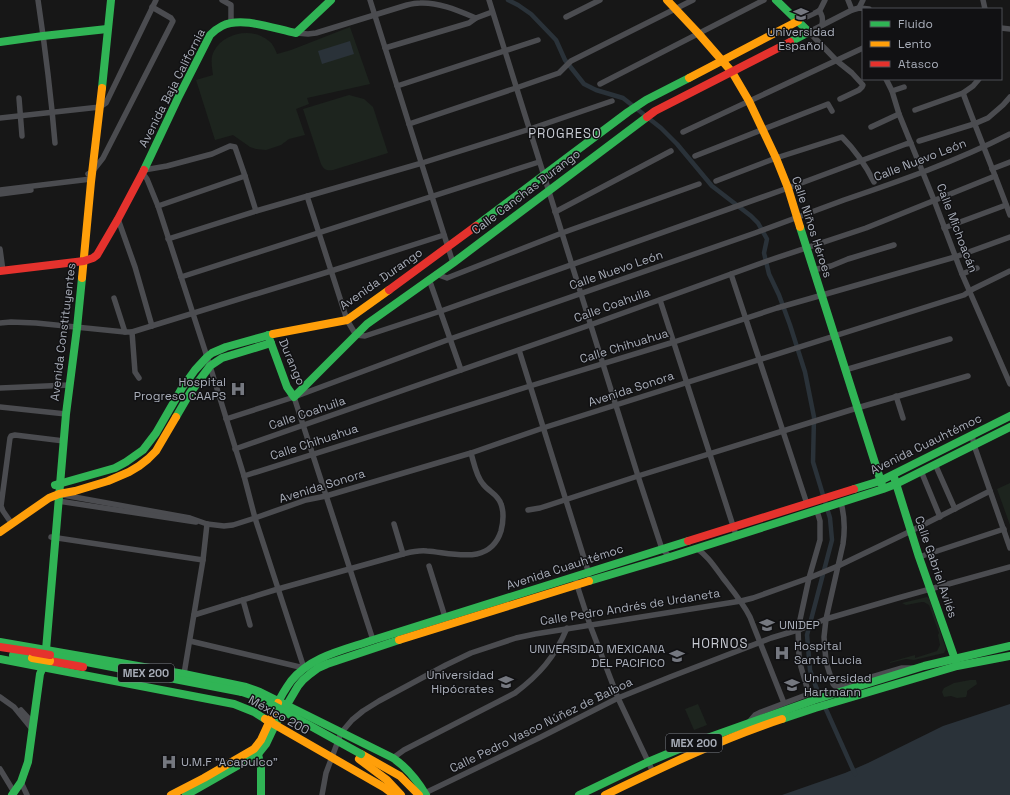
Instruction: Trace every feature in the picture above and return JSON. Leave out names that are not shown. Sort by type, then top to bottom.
[{"type":"main road","name":"Avenida Constituyentes","points":[[13,794],[21,782],[28,762],[42,654],[64,413],[83,260],[89,178],[98,107],[105,29],[105,0]]},
{"type":"main road","name":"Avenida Constituyentes","points":[[105,29],[111,0]]},
{"type":"main road","points":[[231,22],[246,22],[296,33],[331,0]]},
{"type":"main road","name":"Calle Niños Héroes","points":[[668,0],[732,72],[749,101],[776,158],[788,188],[882,485]]},
{"type":"main road","points":[[776,0],[809,32]]},
{"type":"main road","name":"Avenida Durango","points":[[58,484],[115,468],[143,450],[156,433],[182,388],[195,370],[207,357],[218,350],[347,320],[448,247],[648,98],[798,21]]},
{"type":"main road","name":"Avenida Baja California","points":[[83,260],[97,255],[118,219],[210,35],[222,25],[231,22]]},
{"type":"main road","points":[[0,42],[105,29]]},
{"type":"main road","name":"Calle Canchas Durango","points":[[356,334],[367,324],[452,263],[657,110],[809,32]]},
{"type":"main road","points":[[648,98],[657,110]]},
{"type":"main road","points":[[631,110],[640,122]]},
{"type":"main road","points":[[2,269],[83,260]]},
{"type":"main road","points":[[294,397],[356,334]]},
{"type":"main road","points":[[0,532],[44,501],[119,477],[132,471],[150,458],[156,451],[190,393],[210,366],[222,358],[269,339]]},
{"type":"main road","name":"Durango","points":[[269,339],[287,387],[294,397]]},
{"type":"main road","name":"Avenida Cuauhtémoc","points":[[590,576],[670,557],[841,503],[882,485],[893,475],[1010,416]]},
{"type":"main road","name":"Avenida Cuauhtémoc","points":[[282,703],[303,680],[318,668],[327,664],[576,581],[662,549],[819,500],[882,485],[896,484],[1010,427]]},
{"type":"main road","points":[[143,450],[150,458]]},
{"type":"main road","name":"Calle Gabriel Avilés","points":[[893,475],[919,557],[956,662]]},
{"type":"main road","points":[[82,478],[85,488]]},
{"type":"main road","name":"Avenida Cuauhtémoc","points":[[186,795],[258,754],[266,744],[272,724],[290,682],[304,668],[313,662],[323,657],[445,617],[576,581]]},
{"type":"main road","points":[[0,642],[42,654]]},
{"type":"main road","name":"MEX 200","points":[[579,795],[648,762],[696,742],[747,724],[815,704],[836,702],[956,662],[1010,646]]},
{"type":"main road","name":"MEX 200","points":[[0,647],[42,654]]},
{"type":"main road","name":"MEX 200","points":[[0,653],[42,654]]},
{"type":"main road","name":"México 200","points":[[42,654],[184,674],[246,687],[260,692],[393,758],[410,771],[423,794]]},
{"type":"main road","name":"México 200","points":[[42,654],[260,698],[360,757]]},
{"type":"main road","name":"MEX 200","points":[[605,795],[653,772],[749,730],[815,704],[834,690],[915,668],[1010,656]]},
{"type":"main road","name":"México 200","points":[[0,659],[40,669],[234,704],[254,712],[272,724],[385,788],[394,795]]},
{"type":"main road","name":"Avenida Cuauhtémoc","points":[[171,795],[254,749],[272,724]]},
{"type":"main road","points":[[258,754],[261,760],[261,795]]},
{"type":"main road","name":"MEX 200","points":[[360,757],[390,770],[423,794]]},
{"type":"main road","name":"MEX 200","points":[[360,757],[382,774],[402,795]]},
{"type":"street","points":[[38,0],[53,113],[55,143]]},
{"type":"street","points":[[0,118],[98,107],[106,103],[156,0]]},
{"type":"street","points":[[222,0],[231,5],[231,22]]},
{"type":"street","points":[[370,0],[452,263]]},
{"type":"street","points":[[489,0],[638,476],[662,549],[670,557]]},
{"type":"street","points":[[566,17],[600,0]]},
{"type":"street","points":[[409,124],[559,73],[571,61],[693,0]]},
{"type":"street","points":[[600,84],[764,0]]},
{"type":"street","points":[[798,21],[819,10],[825,0]]},
{"type":"street","points":[[848,0],[852,10]]},
{"type":"street","points":[[859,8],[863,0]]},
{"type":"street","points":[[296,33],[316,33],[407,5],[420,3],[445,7],[476,18]]},
{"type":"street","points":[[0,194],[89,178],[103,158],[173,21],[171,18],[152,7]]},
{"type":"street","name":"Calle Canchas Durango","points":[[809,32],[852,10],[862,8]]},
{"type":"street","points":[[819,10],[823,18],[822,25]]},
{"type":"street","points":[[385,48],[469,23],[476,18],[492,12]]},
{"type":"street","points":[[809,32],[863,85],[859,90],[840,98]]},
{"type":"street","points":[[397,86],[538,40]]},
{"type":"street","points":[[683,132],[862,48]]},
{"type":"street","name":"Calle Michoacán","points":[[886,80],[969,292],[1010,384]]},
{"type":"street","points":[[915,110],[963,93],[973,86],[978,80]]},
{"type":"street","points":[[892,91],[904,87]]},
{"type":"street","points":[[963,93],[1010,215]]},
{"type":"street","points":[[919,141],[974,124],[988,118],[1010,97]]},
{"type":"street","points":[[18,98],[22,136]]},
{"type":"street","points":[[168,239],[256,211],[422,163],[612,101]]},
{"type":"street","points":[[695,156],[828,104],[832,111]]},
{"type":"street","points":[[871,127],[899,114]]},
{"type":"street","name":"Calle Nuevo León","points":[[226,420],[294,397],[450,339],[923,173],[984,147],[1010,134]]},
{"type":"street","points":[[716,181],[776,158],[842,137],[858,155],[874,182]]},
{"type":"street","points":[[307,196],[347,320],[356,334],[365,336],[441,311],[911,143]]},
{"type":"street","points":[[256,211],[236,149],[234,147],[230,146],[191,160],[143,171],[158,206],[210,366],[244,476],[255,518],[304,668]]},
{"type":"street","points":[[555,212],[672,151]]},
{"type":"street","points":[[181,277],[540,162]]},
{"type":"street","points":[[992,169],[1010,162]]},
{"type":"street","points":[[158,206],[245,176]]},
{"type":"street","name":"Calle Coahuila","points":[[235,449],[590,325],[770,260],[866,228],[995,176]]},
{"type":"street","points":[[0,190],[89,178]]},
{"type":"street","points":[[436,274],[447,278],[562,233],[699,184]]},
{"type":"street","points":[[944,228],[1006,205]]},
{"type":"street","points":[[118,219],[135,267],[152,326]]},
{"type":"street","points":[[0,323],[36,323],[75,328],[132,332],[444,235]]},
{"type":"street","name":"Calle Chihuahua","points":[[244,476],[674,342],[777,308],[955,257],[1010,237]]},
{"type":"street","points":[[813,270],[831,266],[848,259],[894,245]]},
{"type":"street","points":[[0,249],[2,269]]},
{"type":"street","points":[[962,274],[977,268]]},
{"type":"street","name":"Avenida Sonora","points":[[56,498],[190,518],[204,523],[224,526],[233,525],[306,500],[326,496],[471,453],[543,428],[964,295],[1010,271]]},
{"type":"street","points":[[731,274],[807,504]]},
{"type":"street","points":[[429,279],[461,370]]},
{"type":"street","points":[[114,298],[125,332]]},
{"type":"street","points":[[660,300],[736,535]]},
{"type":"street","points":[[132,332],[135,372],[138,378]]},
{"type":"street","points":[[845,370],[950,339]]},
{"type":"street","points":[[519,350],[590,576]]},
{"type":"street","points":[[528,510],[566,500],[638,476],[896,396],[968,376]]},
{"type":"street","points":[[0,388],[67,385]]},
{"type":"street","points":[[896,396],[903,418]]},
{"type":"street","points":[[294,397],[374,640]]},
{"type":"street","points":[[0,407],[64,413]]},
{"type":"street","points":[[12,524],[2,512],[1,506],[11,436],[16,435],[62,441]]},
{"type":"street","points":[[972,436],[1010,548]]},
{"type":"street","points":[[194,615],[350,568],[416,551],[462,556],[484,552],[494,546],[498,539],[502,528],[503,512],[499,498],[482,484],[471,453]]},
{"type":"street","points":[[935,464],[954,509]]},
{"type":"street","points":[[921,471],[940,517]]},
{"type":"street","name":"Calle Pedro Andrés de Urdaneta","points":[[322,795],[331,757],[341,733],[352,720],[379,701],[446,664],[471,653],[516,638],[567,628],[753,598],[837,567],[990,491]]},
{"type":"street","points":[[834,690],[824,650],[823,620],[845,534],[844,511],[841,503]]},
{"type":"street","points":[[747,724],[755,715],[808,693],[799,656],[800,629],[809,578],[820,540],[819,510]]},
{"type":"street","points":[[184,674],[203,560],[204,523]]},
{"type":"street","points":[[394,524],[403,554]]},
{"type":"street","points":[[919,557],[1004,529]]},
{"type":"street","points":[[53,537],[203,560]]},
{"type":"street","points":[[696,548],[705,554],[741,601],[750,617],[784,704]]},
{"type":"street","points":[[429,566],[445,617]]},
{"type":"street","name":"Calle Pedro Vasco Núñez de Balboa","points":[[423,794],[618,698],[670,677],[823,620],[1010,567]]},
{"type":"street","points":[[576,581],[590,625],[618,698],[653,772]]},
{"type":"street","points":[[243,600],[250,624]]},
{"type":"street","points":[[393,758],[404,750],[499,702],[528,684],[543,669],[554,654],[562,641],[567,628]]},
{"type":"street","points":[[190,641],[304,668]]},
{"type":"street","points":[[0,693],[16,706],[32,726]]},
{"type":"street","points":[[0,697],[14,708],[32,726]]},
{"type":"street","points":[[0,769],[13,794]]},
{"type":"street","points":[[21,782],[27,795]]},
{"type":"shaded area","points":[[350,27],[370,84],[307,98],[309,104],[296,109],[305,135],[289,139],[281,145],[266,150],[256,149],[250,147],[233,135],[215,140],[196,80],[213,75],[212,57],[214,51],[225,39],[239,34],[255,34],[270,42],[277,54]]},
{"type":"shaded area","points":[[350,41],[354,54],[322,64],[318,51]]},
{"type":"shaded area","points":[[349,95],[364,99],[373,107],[388,153],[333,170],[327,170],[323,168],[321,164],[303,109]]},
{"type":"shaded area","points":[[1010,483],[1010,525],[997,489]]},
{"type":"shaded area","points":[[927,597],[929,598],[946,649],[944,653],[914,660],[906,659],[890,663],[915,655],[915,658],[937,651],[940,645],[939,633],[929,605],[924,602],[906,605],[902,603]]},
{"type":"shaded area","points":[[976,680],[977,684],[967,691],[966,697],[944,697],[942,692],[944,688],[954,683]]},
{"type":"shaded area","points":[[698,704],[707,725],[694,730],[685,709]]},
{"type":"shaded area","points":[[1010,704],[1010,795],[782,795],[845,773],[943,726]]},
{"type":"waterway","points":[[508,0],[531,14],[556,40],[565,60],[584,84],[596,90],[623,98],[661,128],[677,144],[712,186],[758,223],[767,239],[764,253],[769,274],[779,295],[805,372],[814,417],[813,462],[830,518],[832,540],[807,635],[810,670],[816,687],[855,774]]},
{"type":"traffic: fast","points":[[102,88],[111,0]]},
{"type":"traffic: fast","points":[[144,170],[210,35],[222,26],[239,22],[259,24],[296,33],[331,0]]},
{"type":"traffic: fast","points":[[776,0],[809,32],[790,42]]},
{"type":"traffic: fast","points":[[0,42],[107,29]]},
{"type":"traffic: fast","points":[[476,226],[628,112],[646,100],[689,78]]},
{"type":"traffic: fast","points":[[268,335],[287,387],[294,397],[367,324],[453,263],[647,117]]},
{"type":"traffic: fast","points":[[800,227],[882,485]]},
{"type":"traffic: fast","points":[[12,795],[21,782],[28,762],[40,674],[43,667],[46,650],[66,414],[82,278]]},
{"type":"traffic: fast","points":[[55,485],[115,468],[126,462],[143,450],[156,433],[182,388],[207,357],[212,353],[226,347],[273,334]]},
{"type":"traffic: fast","points":[[176,417],[190,393],[210,366],[222,358],[271,343]]},
{"type":"traffic: fast","points":[[854,489],[880,481],[1010,416]]},
{"type":"traffic: fast","points":[[589,581],[670,557],[883,489],[896,484],[1010,427]]},
{"type":"traffic: fast","points":[[894,477],[919,557],[957,665]]},
{"type":"traffic: fast","points":[[278,703],[291,681],[299,672],[308,665],[329,655],[688,541]]},
{"type":"traffic: fast","points":[[186,795],[258,754],[266,744],[275,725],[298,686],[318,668],[399,640]]},
{"type":"traffic: fast","points":[[0,642],[184,674],[246,687],[260,692],[393,758],[412,775],[426,795]]},
{"type":"traffic: fast","points":[[579,795],[648,762],[696,742],[814,700],[924,666],[1010,646]]},
{"type":"traffic: fast","points":[[13,655],[32,658]]},
{"type":"traffic: fast","points":[[50,655],[242,692]]},
{"type":"traffic: fast","points":[[782,719],[957,666],[1010,656]]},
{"type":"traffic: fast","points":[[0,659],[234,704],[254,712],[265,719]]},
{"type":"traffic: fast","points":[[242,692],[260,698],[361,754]]},
{"type":"traffic: fast","points":[[258,754],[261,768],[261,795]]},
{"type":"traffic: slow","points":[[667,0],[732,72],[749,101],[776,158],[788,188],[800,227]]},
{"type":"traffic: slow","points":[[689,78],[798,21]]},
{"type":"traffic: slow","points":[[82,278],[102,88]]},
{"type":"traffic: slow","points":[[273,334],[347,320],[389,290]]},
{"type":"traffic: slow","points":[[0,532],[49,498],[108,481],[139,466],[156,451],[176,417]]},
{"type":"traffic: slow","points":[[399,640],[589,581]]},
{"type":"traffic: slow","points":[[32,658],[50,661]]},
{"type":"traffic: slow","points":[[171,795],[254,749],[261,740],[278,703]]},
{"type":"traffic: slow","points":[[265,719],[385,788],[394,795]]},
{"type":"traffic: slow","points":[[605,795],[714,744],[782,719]]},
{"type":"traffic: slow","points":[[361,754],[400,776],[419,795]]},
{"type":"traffic: slow","points":[[359,759],[387,780],[401,795]]},
{"type":"traffic: jam","points":[[647,117],[655,111],[790,42]]},
{"type":"traffic: jam","points":[[0,271],[84,261],[93,258],[97,255],[118,219],[144,170]]},
{"type":"traffic: jam","points":[[389,290],[476,226]]},
{"type":"traffic: jam","points":[[688,541],[854,489]]},
{"type":"traffic: jam","points":[[0,647],[33,652]]},
{"type":"traffic: jam","points":[[33,652],[50,655]]},
{"type":"traffic: jam","points":[[50,661],[83,667]]},
{"type":"place","name":"Universidad Español","points":[[801,14]]},
{"type":"place","name":"Hospital Progreso CAAPS","points":[[238,389]]},
{"type":"place","name":"UNIDEP","points":[[767,625]]},
{"type":"place","name":"Hospital Santa Lucia","points":[[782,653]]},
{"type":"place","name":"UNIVERSIDAD MEXICANA DEL PACIFICO","points":[[677,656]]},
{"type":"place","name":"Universidad Hipócrates","points":[[506,682]]},
{"type":"place","name":"Universidad Hartmann","points":[[792,685]]},
{"type":"place","name":"U.M.F \"Acapulco\"","points":[[169,762]]},
{"type":"district","name":"PROGRESO","points":[[565,133]]},
{"type":"district","name":"HORNOS","points":[[720,643]]}]
